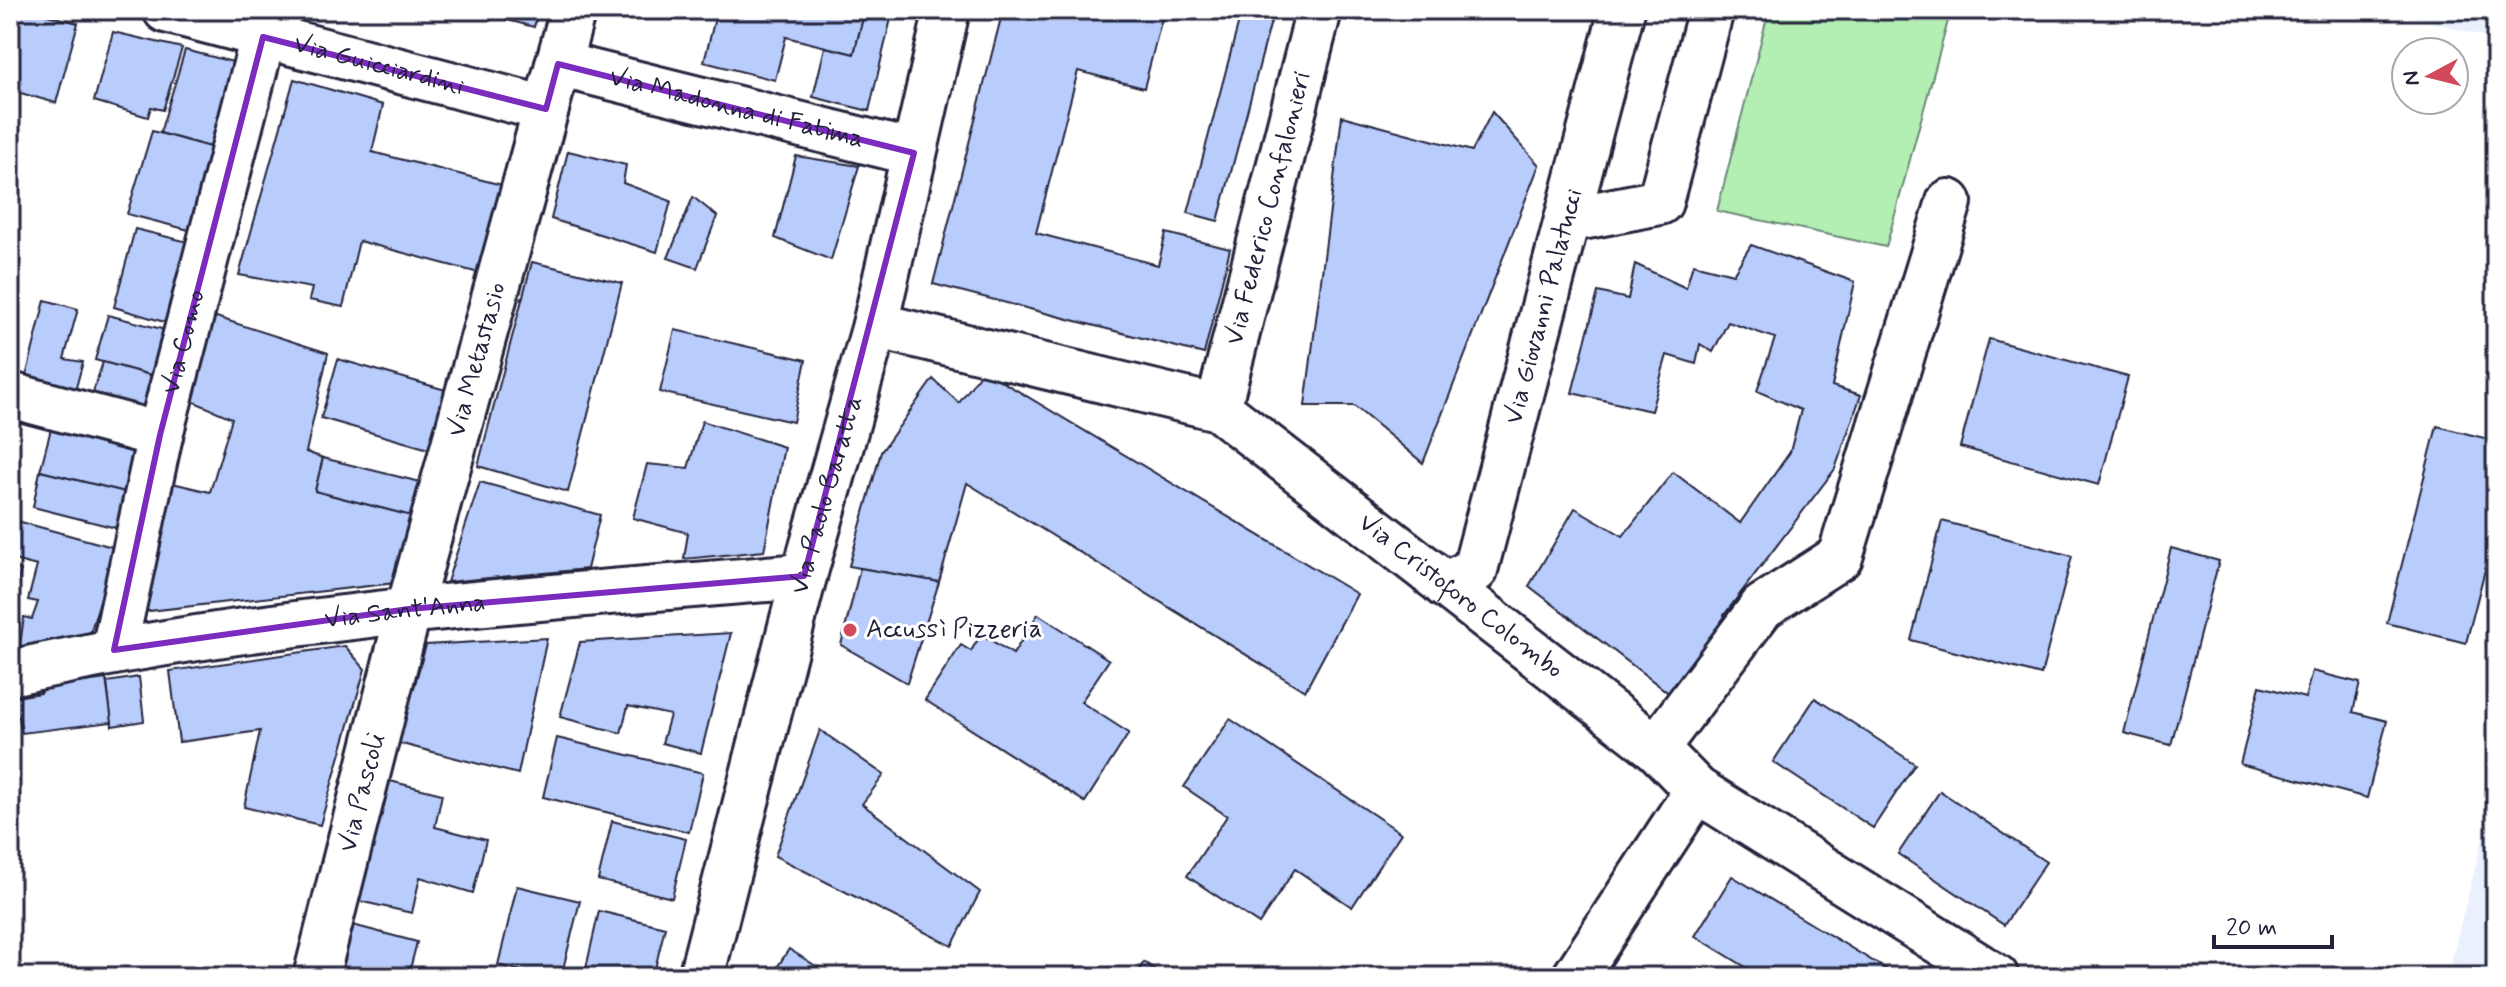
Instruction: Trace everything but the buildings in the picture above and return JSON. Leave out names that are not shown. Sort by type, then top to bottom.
[{"type":"street","name":"Via Guicciardini","points":[[166,10],[267,24],[546,109]]},
{"type":"street","name":"Via Metastasio","points":[[409,609],[546,109],[570,67],[573,10]]},
{"type":"street","name":"Via Paolo Baratta","points":[[701,977],[804,576],[875,325],[947,10]]},
{"type":"street","name":"Via Federico Confalonieri","points":[[1218,408],[1319,10]]},
{"type":"street","name":"Via Giovanni Palatucci","points":[[1445,585],[1475,570],[1622,10]]},
{"type":"street","points":[[1567,220],[1660,202],[1711,10]]},
{"type":"street","name":"Via Como","points":[[114,650],[160,435],[267,24]]},
{"type":"street","name":"Via Madonna di Fatima","points":[[570,67],[914,153]]},
{"type":"street","points":[[1656,748],[1762,607],[1840,557],[1949,202]]},
{"type":"street","name":"Via Cristoforo Colombo","points":[[875,325],[1218,408],[1656,748],[1697,790],[1996,977]]},
{"type":"street","points":[[10,395],[160,435]]},
{"type":"street","name":"Via Sant'Anna","points":[[10,673],[114,650],[409,609],[804,576]]},
{"type":"street","name":"Via Pascoli","points":[[316,977],[409,609]]},
{"type":"street","points":[[1575,977],[1697,790]]},
{"type":"highlighted area","points":[[263,37],[546,109],[558,64],[914,153],[804,576],[409,609],[114,650],[160,435]]},
{"type":"shaded area","points":[[2389,10],[2496,10],[2496,40]]},
{"type":"shaded area","points":[[2496,787],[2496,977],[2447,977]]},
{"type":"green space","points":[[1769,10],[1951,10],[1886,247],[1717,211]]},
{"type":"place","name":"Accussì Pizzeria","points":[[850,630]]}]
